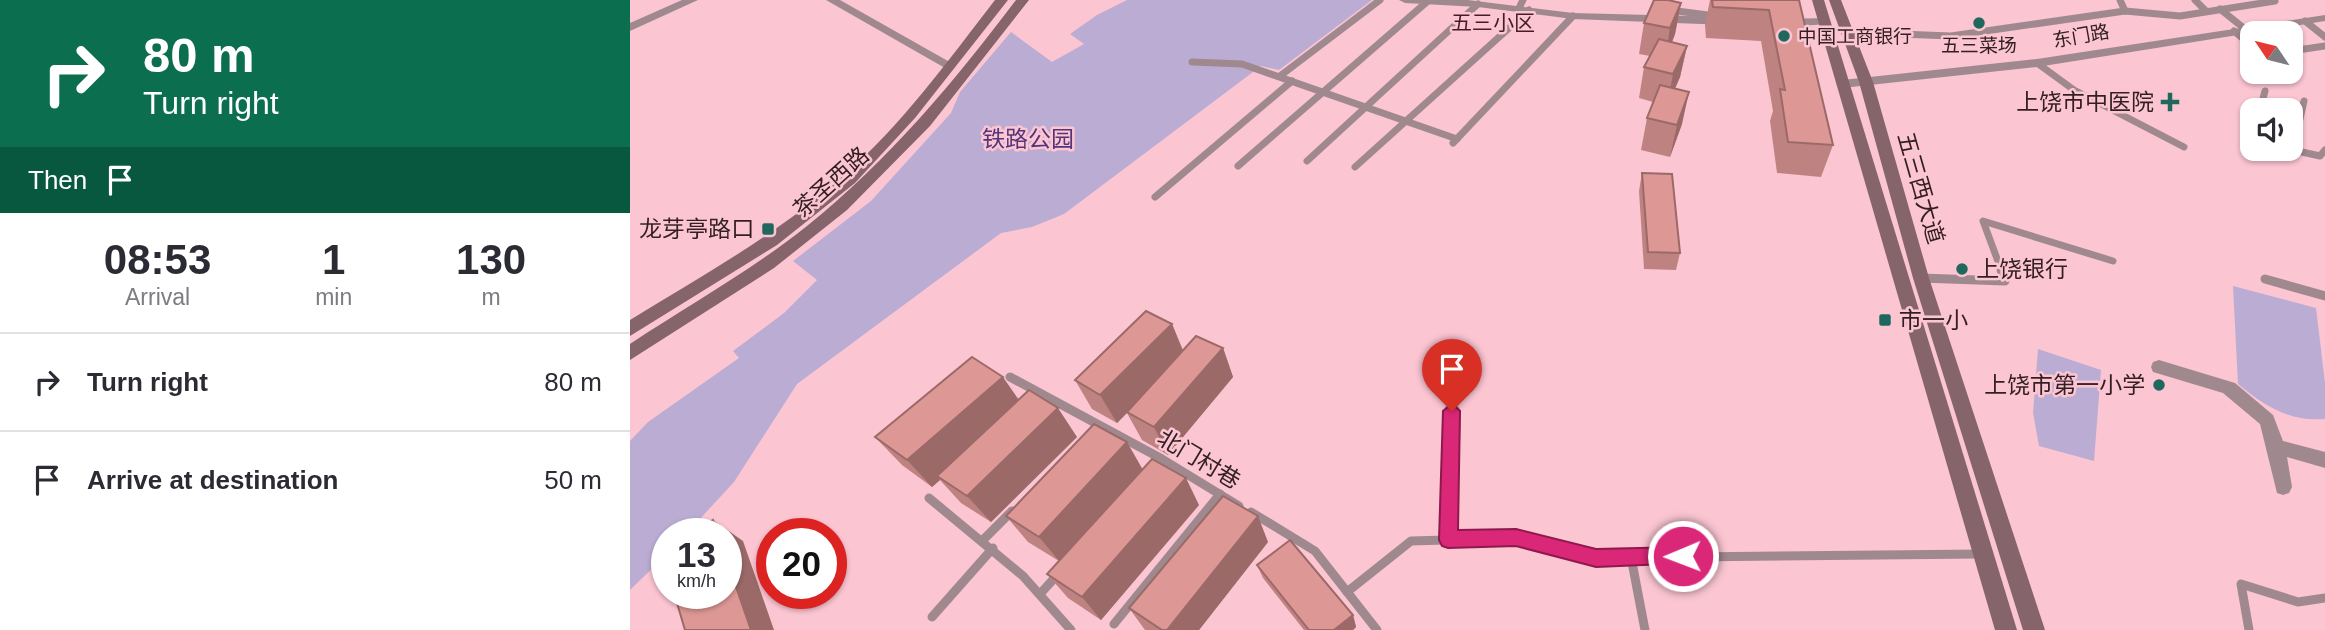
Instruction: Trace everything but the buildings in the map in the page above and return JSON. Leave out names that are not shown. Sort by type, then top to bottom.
[{"type":"main road","name":"茶圣西路","points":[[630,330],[791,226],[849,180],[889,138],[1002,0]]},
{"type":"main road","name":"茶圣西路","points":[[630,353],[811,232],[874,177],[1000,31],[1023,0]]},
{"type":"main road","name":"五三西大道","points":[[1818,0],[2006,630]]},
{"type":"main road","name":"五三西大道","points":[[1835,0],[1866,82],[1921,278],[2034,630]]},
{"type":"street","points":[[630,27],[692,0]]},
{"type":"street","points":[[832,0],[949,65]]},
{"type":"street","points":[[1405,0],[1523,6],[1573,16],[1731,21]]},
{"type":"street","name":"东门路","points":[[1842,84],[2037,63],[2325,18]]},
{"type":"street","points":[[1771,22],[1825,22]]},
{"type":"street","points":[[2159,367],[2229,388],[2267,420],[2276,447],[2283,487]]},
{"type":"street","points":[[1448,540],[1452,411]]},
{"type":"street","points":[[2276,447],[2325,460]]},
{"type":"lane","points":[[1280,76],[1380,0]]},
{"type":"lane","points":[[1668,0],[1669,10],[1712,10],[1731,21]]},
{"type":"lane","points":[[2125,11],[2120,0],[2127,0]]},
{"type":"lane","points":[[2194,0],[2206,11]]},
{"type":"lane","points":[[1238,166],[1428,1]]},
{"type":"lane","points":[[1847,32],[1951,36],[2125,11],[2144,17],[2274,1]]},
{"type":"lane","points":[[1307,161],[1368,106],[1474,2]]},
{"type":"lane","points":[[1355,167],[1523,6]]},
{"type":"lane","points":[[2220,9],[2239,30]]},
{"type":"lane","points":[[1192,62],[1242,64],[1406,119],[1455,141],[1573,16]]},
{"type":"lane","points":[[2305,21],[2325,37]]},
{"type":"lane","points":[[2303,49],[2325,46]]},
{"type":"lane","points":[[2037,63],[2074,90],[2184,147]]},
{"type":"lane","points":[[1155,197],[1292,81]]},
{"type":"lane","points":[[2263,98],[2265,91]]},
{"type":"lane","points":[[2303,105],[2304,101]]},
{"type":"lane","points":[[2303,153],[2320,156],[2325,150]]},
{"type":"lane","points":[[1921,278],[2005,282],[1983,221],[2113,261]]},
{"type":"lane","points":[[2265,279],[2325,296]]},
{"type":"lane","name":"北门村巷","points":[[1010,377],[1162,459],[1315,551],[1377,630]]},
{"type":"lane","points":[[1038,406],[1048,397]]},
{"type":"lane","points":[[1089,434],[1099,425]]},
{"type":"lane","points":[[1153,468],[1162,459]]},
{"type":"lane","points":[[1114,624],[1220,494]]},
{"type":"lane","points":[[929,498],[993,548],[1040,594],[1071,630]]},
{"type":"lane","points":[[983,540],[1022,501]]},
{"type":"lane","points":[[1347,592],[1411,541],[1516,538],[1596,558],[1982,554]]},
{"type":"lane","points":[[932,617],[993,548]]},
{"type":"lane","points":[[1631,557],[1645,630]]},
{"type":"lane","points":[[1040,594],[1066,565]]},
{"type":"lane","points":[[2249,630],[2241,584],[2298,602],[2325,598]]},
{"type":"green space","name":"铁路公园","points":[[1127,0],[1372,0],[1279,70],[1261,66],[1064,214],[1032,227],[1001,233],[797,384],[734,482],[701,518],[651,518],[651,570],[630,590],[630,441],[648,422],[739,358],[733,351],[784,313],[817,280],[793,261],[871,201],[951,113],[960,92],[1011,32],[1052,62],[1084,44],[1070,34],[1097,15]]},
{"type":"green space","points":[[2233,286],[2316,308],[2325,383],[2325,419],[2300,418],[2278,411],[2238,384]]},
{"type":"green space","points":[[2038,349],[2101,370],[2094,461],[2039,446],[2033,413]]},
{"type":"place","name":"五三菜场","points":[[1979,23]]},
{"type":"place","name":"中国工商银行","points":[[1784,36]]},
{"type":"place","name":"上饶市中医院","points":[[2170,102]]},
{"type":"place","name":"龙芽亭路口","points":[[768,229]]},
{"type":"place","name":"上饶银行","points":[[1962,269]]},
{"type":"place","name":"市一小","points":[[1885,320]]},
{"type":"place","name":"上饶市第一小学","points":[[2159,385]]},
{"type":"district","name":"五三小区","points":[[1493,22]]},
{"type":"route","points":[[1452,411],[1448,540],[1516,538],[1596,558],[1683,556]]}]
